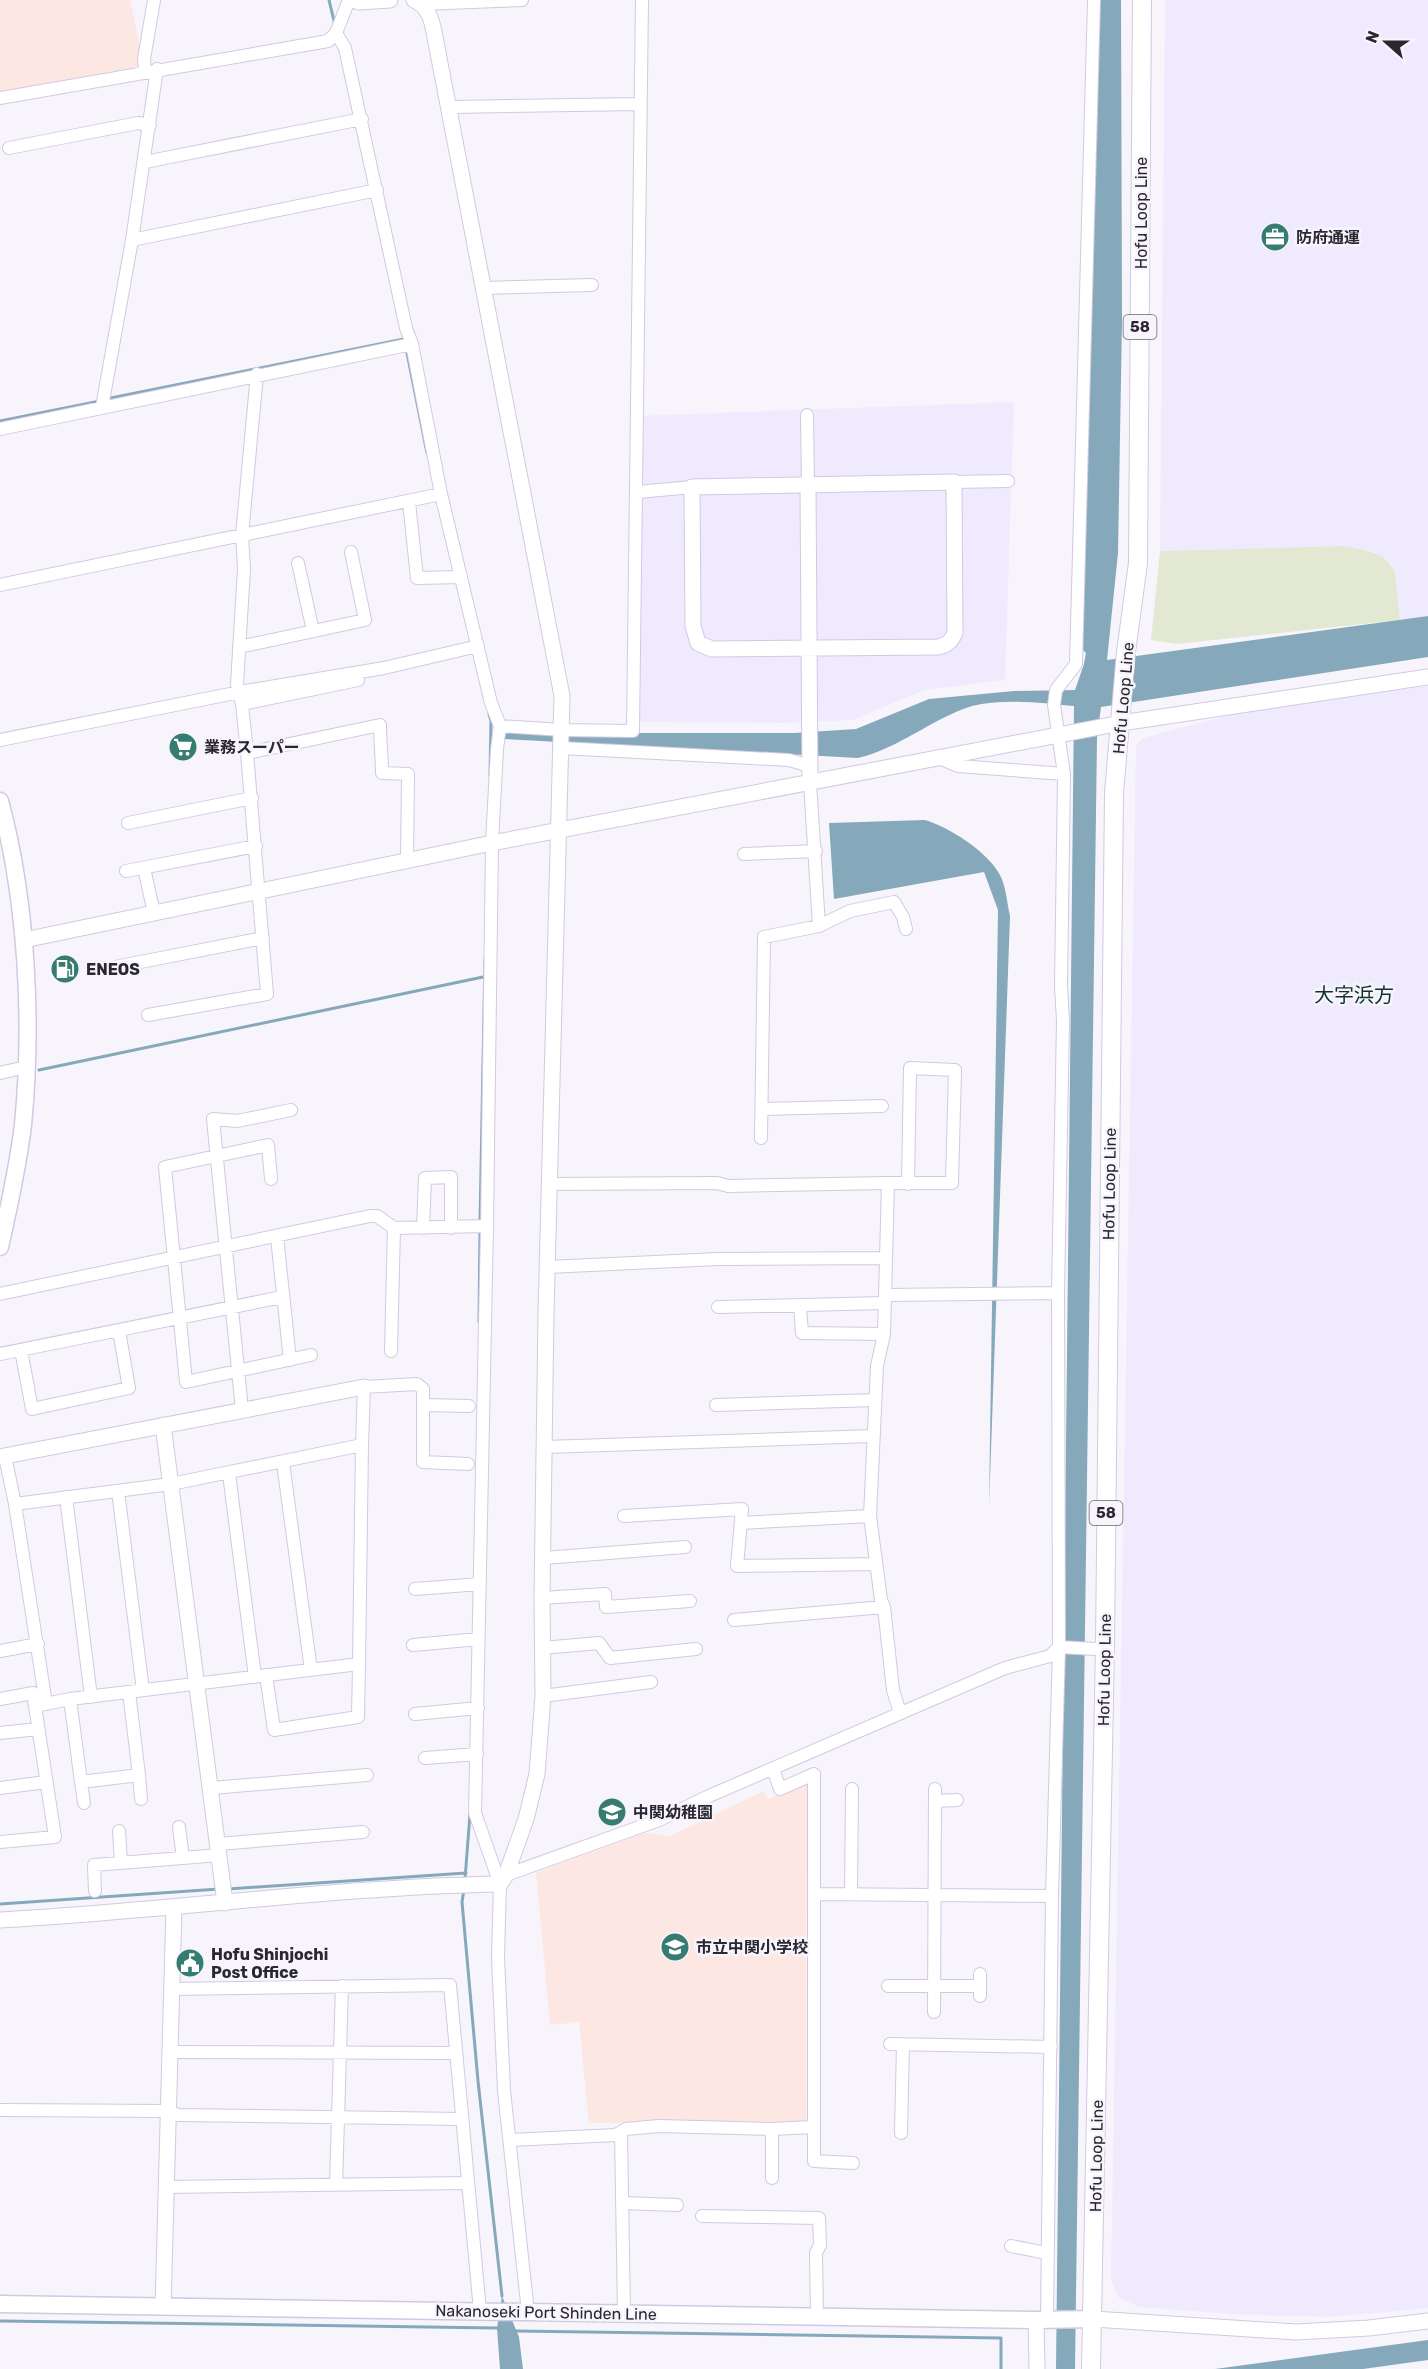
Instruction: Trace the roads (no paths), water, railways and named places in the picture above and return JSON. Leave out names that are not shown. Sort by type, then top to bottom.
[{"type":"main road","name":"Hofu Loop Line","points":[[1091,2369],[1085,2319],[1100,1647],[1114,793],[1126,652],[1138,563],[1142,0]]},
{"type":"main road","points":[[0,801],[6,861],[24,940],[26,1067],[22,1126],[12,1192],[0,1247]]},
{"type":"main road","name":"Nakanoseki Port Shinden Line","points":[[0,2304],[1085,2319]]},
{"type":"street","points":[[102,407],[150,125],[151,70],[144,59],[154,0]]},
{"type":"street","points":[[0,98],[328,41],[336,33],[349,0]]},
{"type":"street","points":[[354,0],[359,3],[390,0]]},
{"type":"street","points":[[420,1],[522,0]]},
{"type":"street","points":[[562,741],[633,730],[638,492],[637,316],[642,0]]},
{"type":"street","points":[[1036,2369],[1045,2320],[1052,1896],[1059,1647],[1058,1293],[1063,1021],[1061,986],[1064,774],[1054,705],[1056,690],[1076,664],[1095,0]]},
{"type":"street","points":[[420,1],[430,14],[450,107],[562,696],[549,1184],[542,1598],[543,1696],[537,1774],[526,1819],[503,1880],[498,1957],[504,2091],[510,2140],[521,2312]]},
{"type":"street","points":[[336,33],[345,48],[362,119],[406,328],[412,344],[441,494],[491,703],[500,726],[492,843],[475,1814],[503,1880]]},
{"type":"street","points":[[450,107],[640,104]]},
{"type":"street","points":[[144,162],[362,119]]},
{"type":"street","points":[[9,148],[138,123],[150,125]]},
{"type":"street","points":[[132,240],[377,190]]},
{"type":"street","points":[[484,288],[592,285]]},
{"type":"street","points":[[0,429],[257,374],[412,344]]},
{"type":"street","points":[[148,1015],[267,994],[248,753],[237,684],[244,570],[242,535],[257,374]]},
{"type":"street","points":[[807,415],[810,783],[819,926]]},
{"type":"street","points":[[638,492],[693,488],[1008,481]]},
{"type":"street","points":[[693,488],[693,626],[698,643],[712,649],[938,647],[952,640],[955,624],[954,482]]},
{"type":"street","points":[[0,585],[441,494]]},
{"type":"street","points":[[409,502],[417,578],[461,578]]},
{"type":"street","points":[[239,647],[365,620],[351,552]]},
{"type":"street","points":[[298,563],[313,631]]},
{"type":"street","points":[[241,698],[478,646]]},
{"type":"street","points":[[0,740],[382,676]]},
{"type":"street","points":[[24,940],[492,843],[1060,734],[1122,715],[1428,677]]},
{"type":"street","points":[[248,753],[380,725],[379,752],[382,757],[382,773],[408,774],[407,862]]},
{"type":"street","points":[[500,726],[562,741],[810,763]]},
{"type":"street","points":[[939,758],[958,766],[1064,774]]},
{"type":"street","points":[[128,823],[252,798]]},
{"type":"street","points":[[126,872],[256,846]]},
{"type":"street","points":[[744,854],[816,851]]},
{"type":"street","points":[[144,868],[154,913]]},
{"type":"street","points":[[761,1138],[764,937],[819,926],[850,911],[894,902],[903,917],[906,929]]},
{"type":"street","points":[[115,967],[263,938]]},
{"type":"street","points":[[0,1073],[26,1067]]},
{"type":"street","points":[[549,1184],[717,1183],[728,1186],[888,1183],[908,1184],[952,1183],[955,1070],[910,1068],[908,1184]]},
{"type":"street","points":[[762,1109],[882,1106]]},
{"type":"street","points":[[242,1410],[213,1119],[237,1121],[291,1110]]},
{"type":"street","points":[[271,1179],[268,1145],[165,1167],[186,1382],[311,1356]]},
{"type":"street","points":[[423,1228],[425,1178],[451,1177],[451,1228]]},
{"type":"street","points":[[888,1183],[884,1334],[877,1366],[870,1516],[884,1607],[893,1690],[900,1713]]},
{"type":"street","points":[[0,1294],[370,1216],[377,1216],[394,1228],[487,1226]]},
{"type":"street","points":[[391,1351],[394,1228]]},
{"type":"street","points":[[277,1237],[290,1360]]},
{"type":"street","points":[[548,1267],[718,1259],[885,1258]]},
{"type":"street","points":[[718,1307],[1058,1293]]},
{"type":"street","points":[[0,1354],[282,1297]]},
{"type":"street","points":[[800,1305],[802,1333],[884,1334]]},
{"type":"street","points":[[21,1350],[32,1409],[129,1388],[119,1331]]},
{"type":"street","points":[[0,1842],[55,1837],[38,1729],[40,1705],[38,1644],[15,1504],[3,1457],[364,1387],[417,1384],[423,1389],[423,1462],[468,1464]]},
{"type":"street","points":[[229,1473],[261,1676],[274,1731],[358,1718],[364,1387]]},
{"type":"street","points":[[716,1406],[875,1400]]},
{"type":"street","points":[[424,1405],[469,1406]]},
{"type":"street","points":[[163,1425],[212,1788],[225,1903]]},
{"type":"street","points":[[545,1447],[872,1436]]},
{"type":"street","points":[[15,1504],[171,1484],[362,1445]]},
{"type":"street","points":[[283,1462],[311,1670]]},
{"type":"street","points":[[118,1491],[143,1690]]},
{"type":"street","points":[[66,1497],[91,1697]]},
{"type":"street","points":[[624,1516],[742,1509],[737,1566],[876,1563]]},
{"type":"street","points":[[741,1523],[870,1516]]},
{"type":"street","points":[[544,1558],[685,1547]]},
{"type":"street","points":[[415,1589],[480,1584]]},
{"type":"street","points":[[542,1598],[605,1594],[606,1607],[690,1601]]},
{"type":"street","points":[[734,1620],[884,1607]]},
{"type":"street","points":[[413,1645],[479,1639]]},
{"type":"street","points":[[542,1648],[600,1643],[609,1658],[696,1649]]},
{"type":"street","points":[[0,1651],[38,1644]]},
{"type":"street","points":[[0,1920],[503,1880],[659,1820],[1005,1668],[1050,1656],[1059,1647],[1100,1647]]},
{"type":"street","points":[[40,1705],[70,1699],[359,1664]]},
{"type":"street","points":[[543,1696],[651,1682]]},
{"type":"street","points":[[129,1692],[141,1799]]},
{"type":"street","points":[[0,1699],[33,1693],[40,1705]]},
{"type":"street","points":[[70,1699],[84,1803]]},
{"type":"street","points":[[415,1714],[478,1708]]},
{"type":"street","points":[[0,1733],[38,1729]]},
{"type":"street","points":[[425,1758],[477,1754]]},
{"type":"street","points":[[773,1769],[780,1789],[814,1774],[814,2161],[853,2163]]},
{"type":"street","points":[[81,1782],[139,1775]]},
{"type":"street","points":[[212,1788],[367,1775]]},
{"type":"street","points":[[0,1788],[46,1782]]},
{"type":"street","points":[[850,1894],[852,1789]]},
{"type":"street","points":[[934,2012],[935,1795],[957,1800]]},
{"type":"street","points":[[179,1827],[183,1858]]},
{"type":"street","points":[[119,1831],[121,1863]]},
{"type":"street","points":[[95,1891],[94,1865],[183,1858],[219,1850],[363,1832]]},
{"type":"street","points":[[814,1894],[1052,1896]]},
{"type":"street","points":[[163,2307],[174,1907]]},
{"type":"street","points":[[888,1986],[980,1985]]},
{"type":"street","points":[[336,2185],[342,1986]]},
{"type":"street","points":[[172,1989],[450,1986],[461,2119],[482,2311]]},
{"type":"street","points":[[890,2043],[1051,2047]]},
{"type":"street","points":[[901,2133],[903,2044]]},
{"type":"street","points":[[171,2052],[455,2053]]},
{"type":"street","points":[[0,2110],[169,2111],[178,2115],[461,2119]]},
{"type":"street","points":[[510,2140],[616,2134],[626,2129],[659,2126],[772,2129],[813,2127]]},
{"type":"street","points":[[772,2129],[772,2178]]},
{"type":"street","points":[[621,2132],[624,2314]]},
{"type":"street","points":[[166,2187],[468,2183]]},
{"type":"street","points":[[622,2203],[677,2205]]},
{"type":"street","points":[[702,2216],[819,2218],[820,2245],[816,2253],[817,2316]]},
{"type":"street","points":[[1011,2246],[1047,2253]]},
{"type":"street","points":[[1085,2319],[1296,2332],[1369,2328],[1428,2321]]},
{"type":"water","points":[[1094,0],[1121,0],[1122,321],[1118,553],[1107,660],[1428,616],[1428,657],[1101,707],[1097,738],[1075,2369],[1056,2369],[1074,706],[1010,702],[972,706],[888,747],[858,758],[504,739],[503,728],[638,733],[794,733],[856,729],[929,699],[1014,691],[1075,690],[1086,653],[1080,647]]},
{"type":"water","points":[[925,820],[945,828],[987,858],[1004,884],[1010,916],[989,1506],[998,910],[984,872],[834,899],[829,823]]},
{"type":"water","points":[[502,2296],[519,2337],[523,2369],[500,2369],[497,2328]]},
{"type":"water","points":[[1428,2340],[1428,2360],[1363,2369],[1215,2369]]},
{"type":"waterway","points":[[329,0],[335,25]]},
{"type":"waterway","points":[[106,399],[404,339]]},
{"type":"waterway","points":[[406,348],[427,453]]},
{"type":"waterway","points":[[0,421],[100,401]]},
{"type":"waterway","points":[[489,714],[491,721],[490,776]]},
{"type":"waterway","points":[[480,1223],[485,959]]},
{"type":"waterway","points":[[39,1070],[483,977]]},
{"type":"waterway","points":[[479,1322],[480,1229]]},
{"type":"waterway","points":[[465,1879],[470,1814]]},
{"type":"waterway","points":[[228,1889],[466,1873]]},
{"type":"waterway","points":[[0,1904],[219,1889]]},
{"type":"waterway","points":[[464,1889],[462,1902],[478,2081],[502,2296]]},
{"type":"waterway","points":[[0,2321],[497,2328]]},
{"type":"waterway","points":[[516,2331],[1001,2338],[1001,2369]]},
{"type":"place","name":"防府通運","points":[[1275,237]]},
{"type":"place","name":"業務スーパー","points":[[183,747]]},
{"type":"place","name":"ENEOS","points":[[65,969]]},
{"type":"place","name":"中関幼稚園","points":[[612,1812]]},
{"type":"place","name":"市立中関小学校","points":[[675,1947]]},
{"type":"place","name":"Hofu Shinjochi Post Office","points":[[190,1963]]},
{"type":"district","name":"大字浜方","points":[[1354,995]]}]
